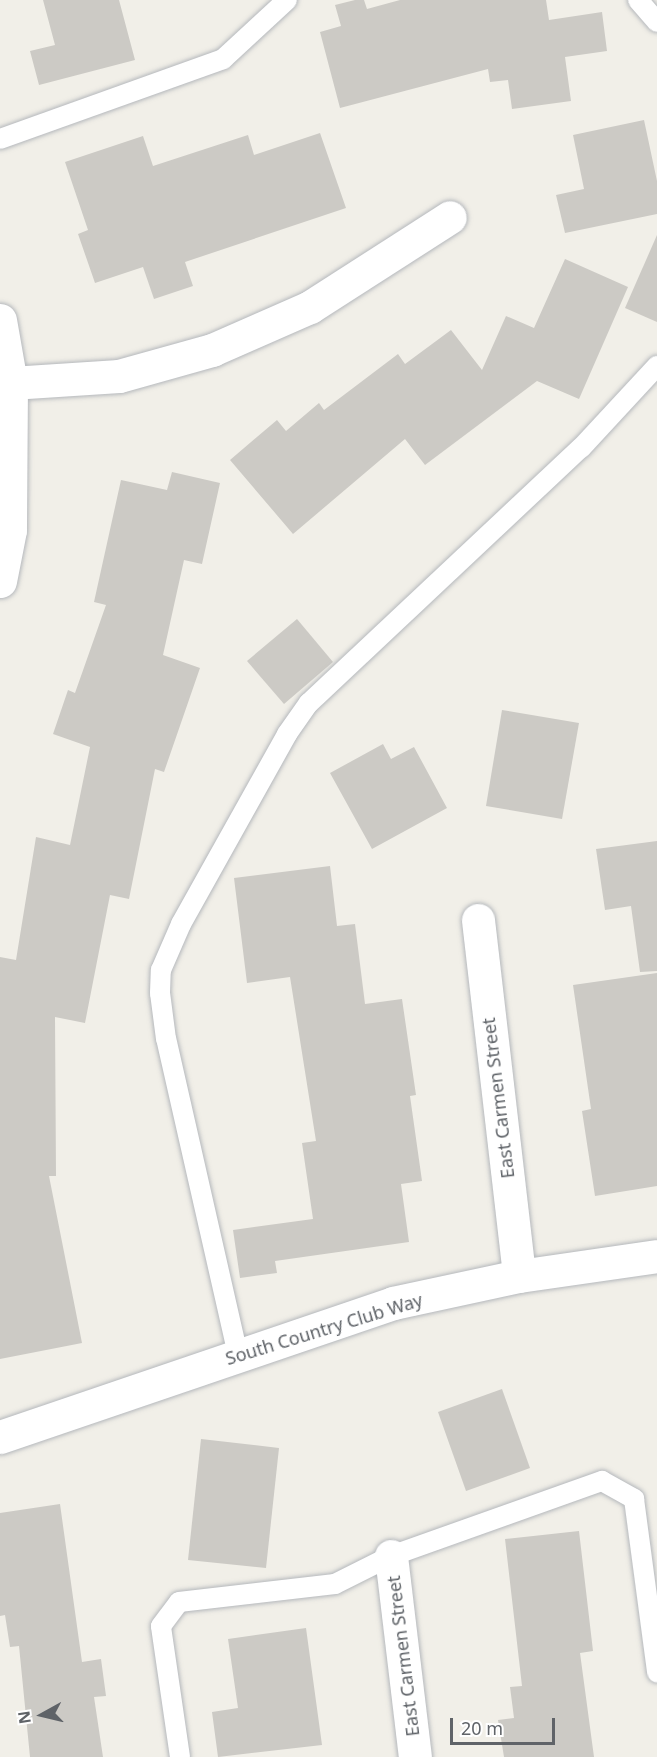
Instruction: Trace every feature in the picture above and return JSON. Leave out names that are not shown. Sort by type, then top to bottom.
[{"type":"street","points":[[10,383],[119,376],[212,350],[310,307],[450,217]]},
{"type":"street","points":[[0,320],[10,383],[10,530],[0,580]]},
{"type":"street","name":"East Carmen Street","points":[[478,920],[519,1276]]},
{"type":"street","name":"South Country Club Way","points":[[0,1437],[393,1303],[519,1276],[657,1256]]},
{"type":"street","name":"East Carmen Street","points":[[391,1556],[416,1757]]},
{"type":"lane","points":[[0,139],[223,59],[287,0]]},
{"type":"lane","points":[[638,0],[657,22]]},
{"type":"lane","points":[[238,1355],[166,1039],[160,993],[161,970],[169,951],[287,734],[309,703],[581,448],[657,366]]},
{"type":"lane","points":[[180,1757],[161,1626],[179,1602],[335,1584],[391,1556],[602,1481],[634,1499],[657,1672]]},
{"type":"building","points":[[43,0],[119,0],[135,60],[39,85],[30,51],[55,45]]},
{"type":"building","points":[[364,0],[367,9],[400,0],[546,0],[549,20],[602,12],[607,51],[565,57],[571,101],[512,109],[508,80],[490,82],[488,69],[340,108],[320,32],[341,26],[335,5]]},
{"type":"building","points":[[644,120],[657,181],[657,214],[565,233],[556,195],[584,189],[573,135]]},
{"type":"building","points":[[320,133],[346,208],[185,262],[193,286],[154,299],[143,267],[95,283],[78,234],[88,230],[65,162],[143,136],[153,166],[248,135],[254,155]]},
{"type":"building","points":[[657,235],[657,322],[625,308]]},
{"type":"building","points":[[565,259],[628,287],[579,399],[537,381],[425,465],[405,439],[293,534],[230,460],[277,420],[286,431],[319,403],[324,410],[398,354],[405,364],[451,330],[482,370],[506,316],[534,328]]},
{"type":"building","points":[[172,472],[220,483],[202,564],[184,560],[163,655],[200,668],[164,772],[155,769],[129,899],[110,895],[85,1023],[55,1017],[56,1176],[49,1176],[82,1343],[0,1359],[0,957],[16,960],[36,837],[70,845],[90,747],[53,734],[68,690],[75,693],[106,605],[94,602],[121,480],[167,490]]},
{"type":"building","points":[[297,619],[333,662],[284,704],[247,661]]},
{"type":"building","points":[[502,710],[579,723],[562,819],[486,806]]},
{"type":"building","points":[[383,744],[391,759],[414,747],[447,808],[372,849],[330,773]]},
{"type":"building","points":[[657,841],[657,971],[640,972],[631,906],[605,910],[596,849]]},
{"type":"building","points":[[330,866],[337,926],[355,924],[365,1004],[402,999],[416,1095],[410,1096],[422,1181],[401,1184],[409,1242],[275,1261],[277,1273],[240,1278],[233,1230],[313,1219],[302,1143],[316,1141],[290,977],[247,983],[234,878]]},
{"type":"building","points":[[657,973],[657,1186],[595,1196],[582,1111],[591,1109],[573,985]]},
{"type":"building","points":[[502,1389],[530,1468],[466,1491],[438,1412]]},
{"type":"building","points":[[201,1439],[279,1448],[266,1568],[188,1560]]},
{"type":"building","points":[[60,1504],[82,1662],[101,1659],[106,1696],[94,1697],[103,1757],[30,1757],[19,1646],[10,1647],[5,1615],[0,1616],[0,1513]]},
{"type":"building","points":[[579,1531],[593,1651],[580,1653],[594,1757],[504,1757],[498,1720],[514,1718],[510,1687],[522,1686],[505,1539]]},
{"type":"building","points":[[306,1628],[322,1745],[218,1757],[212,1712],[238,1708],[228,1639]]}]
